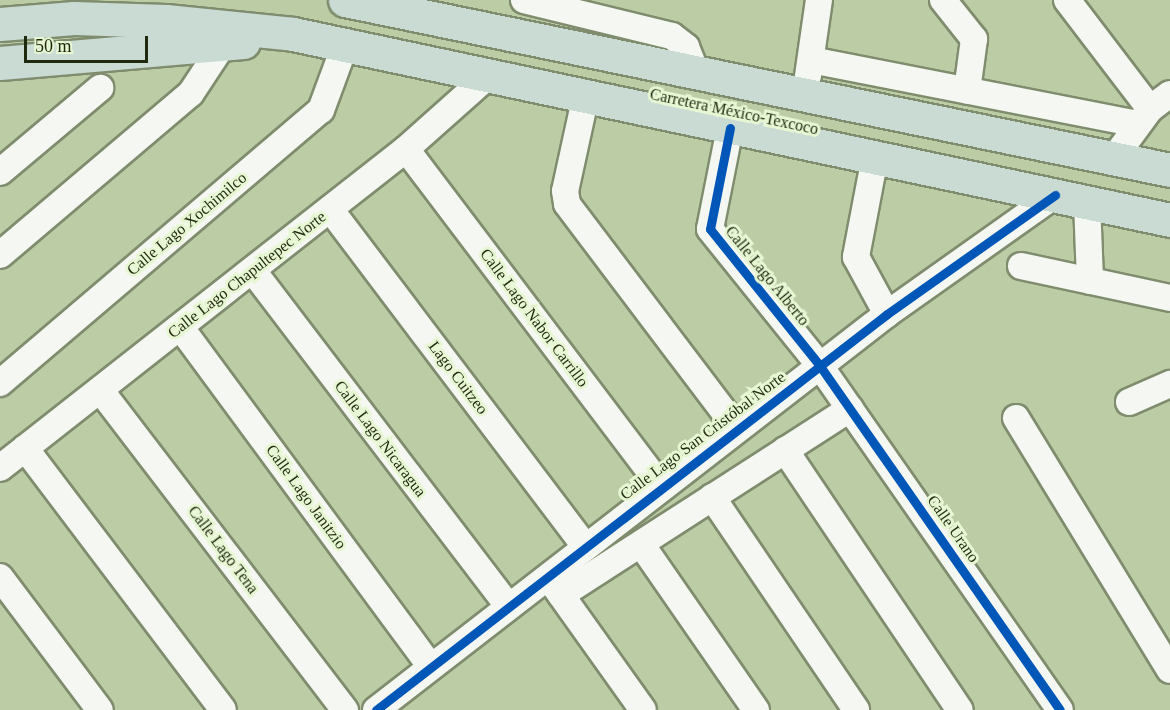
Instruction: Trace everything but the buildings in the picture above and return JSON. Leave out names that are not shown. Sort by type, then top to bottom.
[{"type":"highway","name":"Carretera México-Texcoco","points":[[345,0],[1170,170]]},
{"type":"highway","name":"Carretera México-Texcoco","points":[[0,24],[74,18],[166,21],[293,34],[1170,220]]},
{"type":"highway","points":[[0,63],[222,46],[293,34]]},
{"type":"street","points":[[524,0],[557,3],[672,36],[686,48],[696,72]]},
{"type":"street","points":[[805,95],[819,0]]},
{"type":"street","points":[[944,0],[974,39],[967,91]]},
{"type":"street","points":[[1066,0],[1144,117]]},
{"type":"street","name":"Calle Lago Xochimilco","points":[[0,383],[321,110],[345,45]]},
{"type":"street","points":[[0,255],[191,93],[222,46]]},
{"type":"street","points":[[811,60],[1002,99],[1144,117]]},
{"type":"street","name":"Calle Lago Chapultepec Norte","points":[[0,468],[406,149],[489,75]]},
{"type":"street","points":[[922,119],[926,84]]},
{"type":"street","points":[[0,172],[100,88]]},
{"type":"street","points":[[1114,158],[1144,117],[1170,94]]},
{"type":"street","points":[[586,95],[565,191],[567,204],[737,429]]},
{"type":"street","points":[[1002,99],[1015,138]]},
{"type":"street","name":"Calle Lago Alberto","points":[[730,128],[710,229],[820,366]]},
{"type":"street","name":"Calle Lago Nabor Carrillo","points":[[406,149],[662,487]]},
{"type":"street","points":[[875,157],[856,257],[887,314]]},
{"type":"street","name":"Calle Lago San Cristóbal Norte","points":[[554,585],[585,546],[887,314],[1055,195]]},
{"type":"street","points":[[1087,202],[1090,280]]},
{"type":"street","name":"Lago Cuitzeo","points":[[330,209],[585,546]]},
{"type":"street","points":[[1021,266],[1170,298]]},
{"type":"street","name":"Calle Lago Nicaragua","points":[[253,271],[508,606]]},
{"type":"street","name":"Calle Lago Janitzio","points":[[181,328],[431,667]]},
{"type":"street","name":"Calle Urano","points":[[820,366],[1060,710]]},
{"type":"street","points":[[1129,402],[1170,384]]},
{"type":"street","name":"Calle Lago Tena","points":[[101,390],[345,710]]},
{"type":"street","name":"Calle Lago San Cristóbal Norte","points":[[376,710],[508,606],[641,544],[850,409]]},
{"type":"street","points":[[1017,418],[1170,670]]},
{"type":"street","points":[[25,448],[223,710]]},
{"type":"street","points":[[784,450],[960,710]]},
{"type":"street","points":[[712,497],[856,710]]},
{"type":"street","points":[[641,544],[756,710]]},
{"type":"street","points":[[0,577],[100,710]]},
{"type":"street","points":[[554,585],[643,710]]},
{"type":"cycle path","points":[[730,128],[710,229],[820,366],[1060,710]]},
{"type":"cycle path","points":[[376,710],[887,314],[1055,195]]}]
